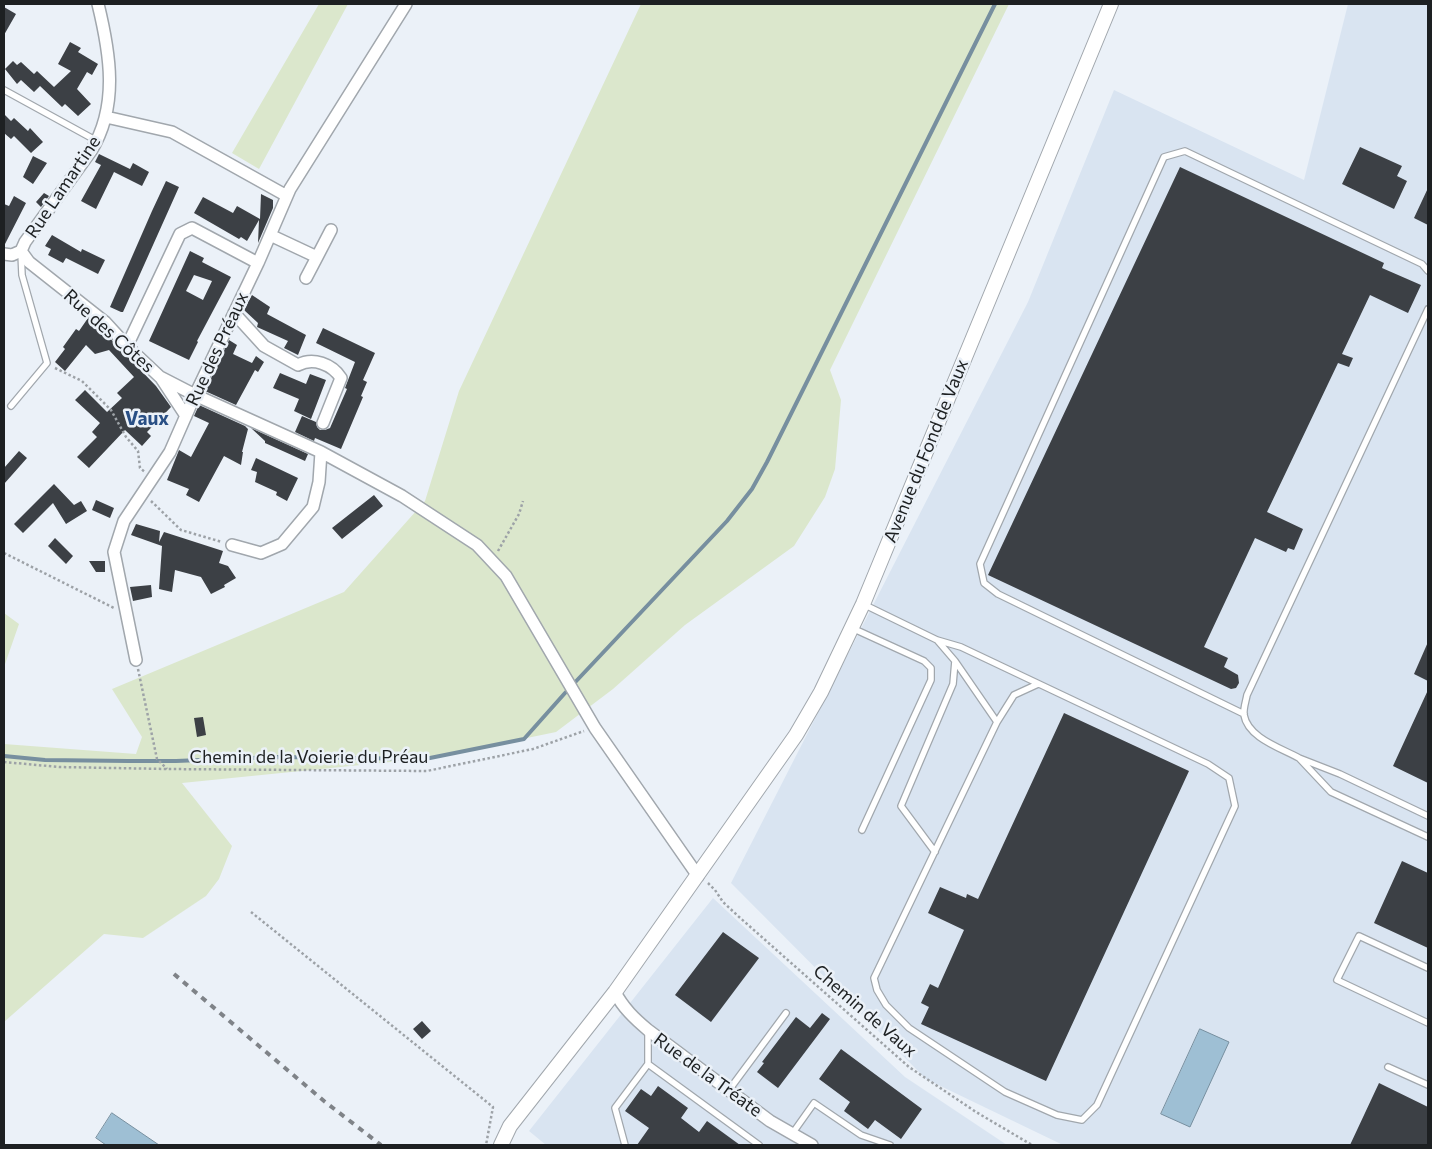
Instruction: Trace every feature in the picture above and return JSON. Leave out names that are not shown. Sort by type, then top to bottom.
[{"type":"street","name":"Rue Lamartine","points":[[21,251],[25,242],[97,142],[106,117],[110,69],[98,4]]},
{"type":"street","name":"Rue des Préaux","points":[[136,660],[114,552],[124,521],[170,452],[287,196],[406,4]]},
{"type":"street","name":"Avenue du Fond de Vaux","points":[[501,1145],[510,1126],[615,992],[698,876],[796,735],[821,692],[863,604],[1111,4]]},
{"type":"street","points":[[106,117],[172,132],[287,196]]},
{"type":"street","points":[[127,346],[180,234],[192,228],[258,263]]},
{"type":"street","points":[[306,278],[331,230]]},
{"type":"street","points":[[270,235],[317,258]]},
{"type":"street","points":[[4,254],[12,255],[21,251]]},
{"type":"street","name":"Rue des Côtes","points":[[21,251],[29,262],[105,322],[160,377],[195,395],[321,452],[402,496],[477,545],[506,576],[595,728],[698,876]]},
{"type":"street","points":[[234,313],[264,346],[298,365],[306,361],[322,363],[336,371],[341,378],[323,423]]},
{"type":"street","points":[[160,377],[186,416]]},
{"type":"street","points":[[232,545],[261,553],[282,544],[313,507],[320,482],[321,452]]},
{"type":"street","name":"Rue de la Tréate","points":[[615,992],[631,1016],[648,1030],[770,1121],[812,1145]]},
{"type":"lane","points":[[4,90],[97,142]]},
{"type":"lane","points":[[1244,714],[998,594],[984,583],[980,564],[1164,157],[1185,151],[1422,264],[1428,271]]},
{"type":"lane","points":[[11,406],[47,364],[22,275],[21,251]]},
{"type":"lane","points":[[1428,309],[1247,695],[1244,714],[1248,727],[1262,738],[1299,758],[1340,774],[1428,816]]},
{"type":"lane","points":[[863,604],[938,640],[961,647],[1208,764],[1229,778],[1235,806],[1097,1105],[1082,1120],[1057,1115],[1005,1092],[909,1028],[886,1005],[877,990],[874,978],[997,722],[1014,695],[1038,684]]},
{"type":"lane","points":[[852,628],[924,661],[931,668],[931,680],[862,830]]},
{"type":"lane","points":[[938,640],[955,661],[997,722]]},
{"type":"lane","points":[[935,852],[901,806],[953,684],[955,661]]},
{"type":"lane","points":[[1299,758],[1332,792],[1428,836]]},
{"type":"lane","points":[[1428,968],[1359,936],[1337,980],[1428,1023]]},
{"type":"lane","points":[[729,1090],[786,1013]]},
{"type":"lane","points":[[625,1145],[615,1108],[648,1064],[648,1030]]},
{"type":"lane","points":[[648,1064],[759,1145]]},
{"type":"lane","points":[[1388,1067],[1428,1085]]},
{"type":"lane","points":[[792,1134],[814,1103],[861,1135],[890,1145]]},
{"type":"path","points":[[47,364],[82,381],[111,410],[126,437],[138,451],[140,468]]},
{"type":"path","points":[[147,496],[181,530],[232,545]]},
{"type":"path","points":[[492,561],[519,514],[523,501]]},
{"type":"path","points":[[4,553],[127,614]]},
{"type":"path","points":[[136,660],[157,758],[167,770]]},
{"type":"path","name":"Chemin de la Voierie du Préau","points":[[4,762],[59,767],[167,770],[427,771],[533,749],[595,728]]},
{"type":"path","name":"Chemin de Vaux","points":[[698,876],[711,886],[723,902],[738,916],[909,1067],[976,1112],[1032,1145]]},
{"type":"path","points":[[250,912],[493,1107],[486,1145]]},
{"type":"shaded area","points":[[1348,4],[1428,4],[1428,1145],[1063,1145],[926,1079],[731,883],[1028,302],[1114,90],[1304,180]]},
{"type":"shaded area","points":[[713,898],[905,1077],[1007,1145],[546,1145],[529,1131]]},
{"type":"green space","points":[[319,4],[348,4],[259,169],[232,153]]},
{"type":"green space","points":[[641,4],[1009,4],[830,370],[841,400],[835,469],[825,497],[794,546],[685,625],[613,689],[556,732],[430,758],[182,783],[232,846],[219,879],[206,896],[143,938],[104,934],[4,1022],[4,744],[136,754],[142,737],[112,689],[344,592],[425,501],[459,391]]},
{"type":"green space","points":[[4,613],[19,624],[4,667]]},
{"type":"water","points":[[1200,1029],[1229,1042],[1190,1127],[1161,1114]]},
{"type":"water","points":[[112,1113],[159,1145],[106,1145],[96,1138]]},
{"type":"building","points":[[4,7],[16,14],[4,35]]},
{"type":"building","points":[[70,42],[81,48],[78,52],[98,64],[92,75],[87,72],[77,89],[91,104],[78,116],[65,104],[62,107],[40,86],[34,92],[21,80],[17,84],[5,69],[13,61],[17,65],[21,62],[34,74],[37,71],[54,87],[71,71],[58,64]]},
{"type":"building","points":[[4,114],[11,121],[14,118],[28,131],[30,128],[43,142],[31,153],[14,136],[11,139],[4,133]]},
{"type":"building","points":[[1360,147],[1402,166],[1397,176],[1407,181],[1394,209],[1342,184]]},
{"type":"building","points":[[99,154],[130,169],[133,163],[149,172],[142,186],[114,172],[96,209],[81,201],[101,165],[95,162]]},
{"type":"building","points":[[33,156],[47,163],[33,184],[23,177]]},
{"type":"building","points":[[1180,167],[1384,263],[1382,268],[1421,285],[1408,313],[1370,295],[1342,354],[1353,358],[1349,367],[1338,363],[1267,512],[1303,529],[1294,550],[1288,548],[1286,552],[1255,538],[1204,647],[1228,658],[1224,667],[1238,675],[1239,683],[1236,688],[1231,689],[988,575]]},
{"type":"building","points":[[166,181],[179,187],[123,312],[121,312],[110,307]]},
{"type":"building","points":[[1428,188],[1428,225],[1414,218]]},
{"type":"building","points":[[44,193],[49,196],[41,207],[36,202]]},
{"type":"building","points":[[261,194],[273,200],[273,208],[258,243],[259,220],[247,241],[241,237],[239,239],[194,213],[203,197],[233,213],[237,206],[260,219]]},
{"type":"building","points":[[14,196],[26,203],[4,246],[4,204],[9,206]]},
{"type":"building","points":[[52,235],[81,252],[82,249],[105,260],[98,274],[66,258],[63,263],[48,255],[51,249],[45,246]]},
{"type":"building","points":[[190,251],[204,258],[202,262],[231,277],[189,360],[149,341]],"holes":[[[194,275],[212,281],[203,300],[186,291]]]},
{"type":"building","points":[[252,295],[270,307],[267,314],[306,335],[298,355],[284,348],[288,341],[257,327],[258,323],[244,310]]},
{"type":"building","points":[[88,318],[156,386],[171,407],[147,432],[151,436],[142,446],[125,430],[89,468],[77,457],[97,437],[92,432],[100,423],[75,400],[85,390],[107,412],[122,398],[117,393],[134,377],[109,350],[95,354],[86,345],[65,371],[55,362],[76,329],[79,331]]},
{"type":"building","points":[[323,328],[375,353],[363,380],[367,382],[361,396],[363,397],[341,449],[315,438],[314,441],[295,432],[302,416],[316,422],[320,430],[330,428],[347,389],[345,388],[355,362],[316,343]]},
{"type":"building","points":[[229,340],[237,345],[233,354],[252,363],[256,356],[264,362],[258,372],[255,370],[236,405],[205,391]]},
{"type":"building","points":[[280,373],[306,384],[310,374],[326,380],[311,419],[294,411],[299,399],[273,388]]},
{"type":"building","points":[[199,405],[248,429],[241,465],[224,456],[199,502],[186,495],[189,489],[167,480],[179,450],[191,457],[209,423],[194,416]]},
{"type":"building","points":[[251,428],[308,454],[305,461],[265,443]]},
{"type":"building","points":[[19,451],[27,458],[4,484],[4,468]]},
{"type":"building","points":[[256,458],[298,478],[287,501],[276,495],[277,492],[255,482],[257,472],[251,470]]},
{"type":"building","points":[[54,484],[74,505],[81,501],[87,511],[66,524],[53,503],[23,533],[14,524]]},
{"type":"building","points":[[374,495],[383,506],[342,539],[332,528]]},
{"type":"building","points":[[96,500],[114,508],[110,518],[92,510]]},
{"type":"building","points":[[136,524],[160,531],[159,542],[164,532],[223,551],[219,563],[228,566],[236,578],[224,585],[225,587],[211,594],[201,577],[175,570],[172,592],[159,589],[162,546],[131,535]]},
{"type":"building","points":[[55,538],[73,556],[66,564],[48,546]]},
{"type":"building","points":[[89,561],[105,561],[105,572],[96,572]]},
{"type":"building","points":[[151,585],[152,597],[133,601],[130,587]]},
{"type":"building","points":[[1428,642],[1428,681],[1414,674]]},
{"type":"building","points":[[1428,690],[1428,783],[1393,766]]},
{"type":"building","points":[[1064,713],[1189,771],[1046,1081],[921,1024],[929,1007],[921,1003],[930,984],[938,988],[964,930],[928,913],[940,887],[966,898],[967,894],[978,899]]},
{"type":"building","points":[[203,717],[206,735],[197,737],[194,718]]},
{"type":"building","points":[[1402,861],[1428,873],[1428,948],[1374,923]]},
{"type":"building","points":[[723,932],[759,958],[711,1022],[675,995]]},
{"type":"building","points":[[822,1013],[830,1019],[778,1088],[757,1072],[764,1063],[762,1062],[796,1017],[810,1028]]},
{"type":"building","points":[[422,1021],[431,1031],[422,1039],[413,1029]]},
{"type":"building","points":[[841,1049],[922,1109],[901,1139],[875,1120],[868,1129],[844,1111],[850,1102],[819,1079]]},
{"type":"building","points":[[1379,1083],[1428,1107],[1428,1145],[1350,1145]]},
{"type":"building","points":[[658,1086],[688,1108],[681,1118],[699,1132],[707,1121],[740,1145],[637,1145],[649,1128],[625,1111],[641,1089],[651,1096]]},
{"type":"waterway","points":[[4,756],[45,760],[128,761],[276,757],[425,759],[524,739],[727,521],[752,489],[995,4]]},
{"type":"railway","points":[[174,974],[324,1101],[381,1145]]},
{"type":"district","name":"Vaux","points":[[147,419]]}]
